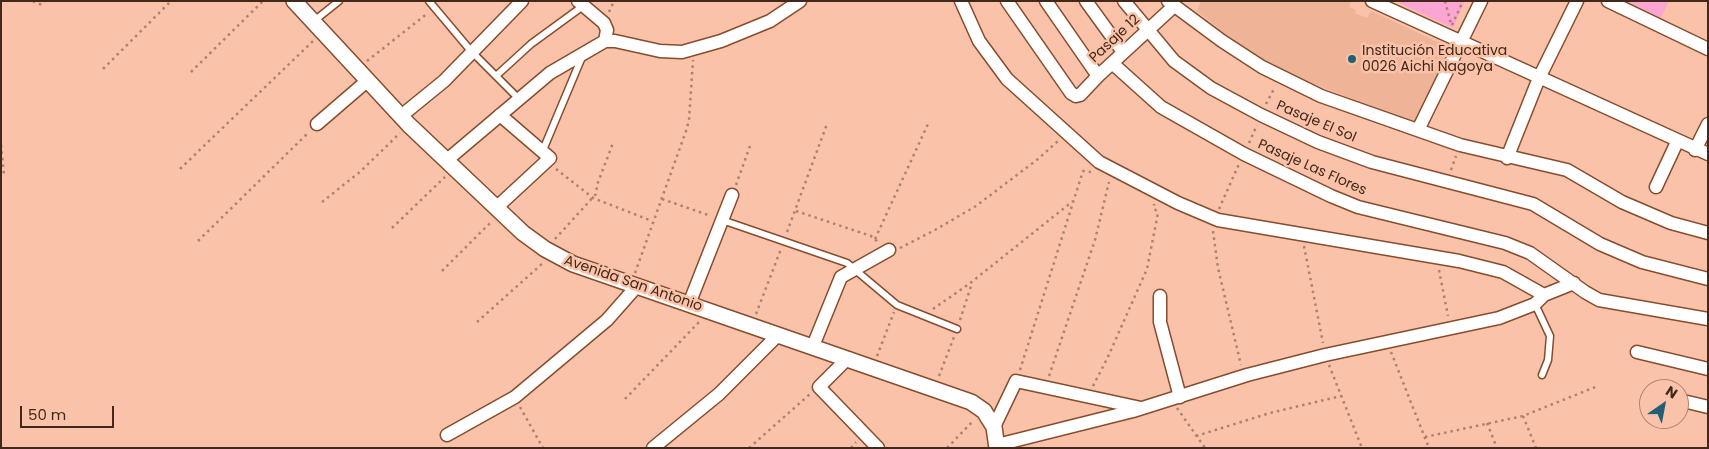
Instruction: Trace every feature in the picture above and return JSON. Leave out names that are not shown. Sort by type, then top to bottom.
[{"type":"street","name":"Avenida San Antonio","points":[[294,1],[405,120],[498,210],[548,251],[572,264],[873,366],[971,402],[984,411]]},
{"type":"street","points":[[405,120],[522,1]]},
{"type":"street","points":[[450,164],[518,98],[550,73],[605,42],[615,41],[660,51],[682,52],[721,41],[770,21],[800,1]]},
{"type":"street","points":[[961,1],[979,41],[1007,79],[1099,162],[1156,192],[1211,217],[1503,272],[1540,300]]},
{"type":"street","name":"Pasaje 12","points":[[1007,1],[1071,93],[1080,95],[1146,30],[1177,5]]},
{"type":"street","points":[[1046,1],[1098,76]]},
{"type":"street","points":[[1086,1],[1123,52]]},
{"type":"street","name":"Pasaje El Sol","points":[[1124,1],[1146,30],[1174,61],[1191,75],[1261,115],[1318,142],[1372,162],[1533,204],[1600,244],[1642,262],[1708,279]]},
{"type":"street","points":[[1418,130],[1481,1]]},
{"type":"street","points":[[1508,158],[1539,78],[1578,1]]},
{"type":"street","points":[[1608,1],[1708,49]]},
{"type":"street","points":[[1380,3],[1464,38],[1539,78],[1677,142],[1708,154]]},
{"type":"street","points":[[580,4],[604,23],[607,30],[605,42]]},
{"type":"street","points":[[1177,5],[1222,41],[1280,76],[1321,96],[1460,145],[1508,158],[1567,170],[1622,202],[1671,223],[1708,233]]},
{"type":"street","name":"Pasaje Las Flores","points":[[1112,63],[1161,107],[1244,154],[1332,196],[1358,207],[1505,243],[1530,253],[1599,300],[1708,319]]},
{"type":"street","points":[[317,124],[367,81]]},
{"type":"street","points":[[498,210],[546,157],[500,115]]},
{"type":"street","points":[[1695,150],[1708,124]]},
{"type":"street","points":[[1656,187],[1677,142]]},
{"type":"street","points":[[689,304],[732,195]]},
{"type":"street","points":[[814,346],[841,277],[889,250]]},
{"type":"street","points":[[984,411],[994,427],[997,446],[1144,408],[1247,375],[1325,355],[1387,341],[1450,330],[1499,318],[1574,283]]},
{"type":"street","points":[[447,435],[515,397],[607,320],[634,285]]},
{"type":"street","points":[[1160,296],[1160,322],[1175,398]]},
{"type":"street","points":[[653,448],[719,394],[778,335]]},
{"type":"street","points":[[1637,352],[1708,369]]},
{"type":"street","points":[[848,358],[818,387],[878,448]]},
{"type":"street","points":[[994,427],[1016,381],[1144,408]]},
{"type":"street","points":[[1689,402],[1708,407]]},
{"type":"lane","points":[[317,27],[339,1]]},
{"type":"lane","points":[[428,1],[471,51],[518,98]]},
{"type":"lane","points":[[496,76],[580,4]]},
{"type":"lane","points":[[546,157],[582,55]]},
{"type":"lane","points":[[722,220],[846,263],[897,305],[957,329]]},
{"type":"lane","points":[[1540,300],[1550,336],[1548,360],[1542,375]]},
{"type":"path","points":[[33,1],[44,6]]},
{"type":"path","points":[[104,69],[171,1]]},
{"type":"path","points":[[191,72],[263,1]]},
{"type":"path","points":[[1445,1],[1452,26]]},
{"type":"path","points":[[1452,26],[1463,1]]},
{"type":"path","points":[[356,69],[434,8]]},
{"type":"path","points":[[1444,22],[1452,26],[1464,38]]},
{"type":"path","points":[[180,169],[317,27]]},
{"type":"path","points":[[634,285],[652,221],[662,199],[689,120],[693,49]]},
{"type":"path","points":[[322,202],[361,171],[405,120]]},
{"type":"path","points":[[198,241],[317,124]]},
{"type":"path","points":[[751,326],[796,211],[827,124]]},
{"type":"path","points":[[875,239],[928,124]]},
{"type":"path","points":[[796,211],[875,239],[889,250],[894,250],[935,230],[976,206],[1038,159],[1067,133]]},
{"type":"path","points":[[477,322],[529,278],[548,251],[593,198],[613,143]]},
{"type":"path","points":[[1,145],[4,175]]},
{"type":"path","points":[[1440,180],[1453,177],[1450,172],[1460,145]]},
{"type":"path","points":[[732,195],[750,146]]},
{"type":"path","points":[[546,157],[593,198],[652,221]]},
{"type":"path","points":[[1090,173],[1099,162]]},
{"type":"path","points":[[392,228],[450,164]]},
{"type":"path","points":[[1016,381],[1083,171],[1097,176]]},
{"type":"path","points":[[1045,387],[1095,240],[1110,182],[1103,179]]},
{"type":"path","points":[[1087,396],[1107,359],[1147,269],[1158,212],[1154,208],[1156,192]]},
{"type":"path","points":[[662,199],[722,220]]},
{"type":"path","points":[[924,316],[968,284],[1074,200]]},
{"type":"path","points":[[442,271],[498,210]]},
{"type":"path","points":[[1211,217],[1218,268],[1238,359],[1247,375]]},
{"type":"path","points":[[1302,234],[1325,355],[1362,448]]},
{"type":"path","points":[[1436,258],[1450,330]]},
{"type":"path","points":[[873,366],[897,305]]},
{"type":"path","points":[[625,399],[710,311]]},
{"type":"path","points":[[1387,341],[1429,448]]},
{"type":"path","points":[[1425,437],[1523,416],[1598,386]]},
{"type":"path","points":[[749,448],[818,387]]},
{"type":"path","points":[[1196,436],[1270,413],[1341,396]]},
{"type":"path","points":[[515,397],[543,448]]},
{"type":"path","points":[[1175,398],[1196,436],[1205,448]]},
{"type":"path","points":[[947,448],[984,411]]},
{"type":"path","points":[[1523,416],[1536,448]]},
{"type":"path","points":[[1487,423],[1497,448]]},
{"type":"shaded area","name":"Institución Educativa 0026 Aichi Nagoya","points":[[1201,1],[1351,1],[1349,7],[1356,10],[1355,13],[1367,18],[1371,11],[1449,47],[1415,123],[1281,71],[1237,44],[1197,11]]},
{"type":"shaded area","points":[[1400,1],[1465,1],[1453,28],[1399,3]]},
{"type":"shaded area","points":[[1626,1],[1669,1],[1661,18]]},
{"type":"place","name":"Institución Educativa 0026 Aichi Nagoya","points":[[1352,59]]}]
